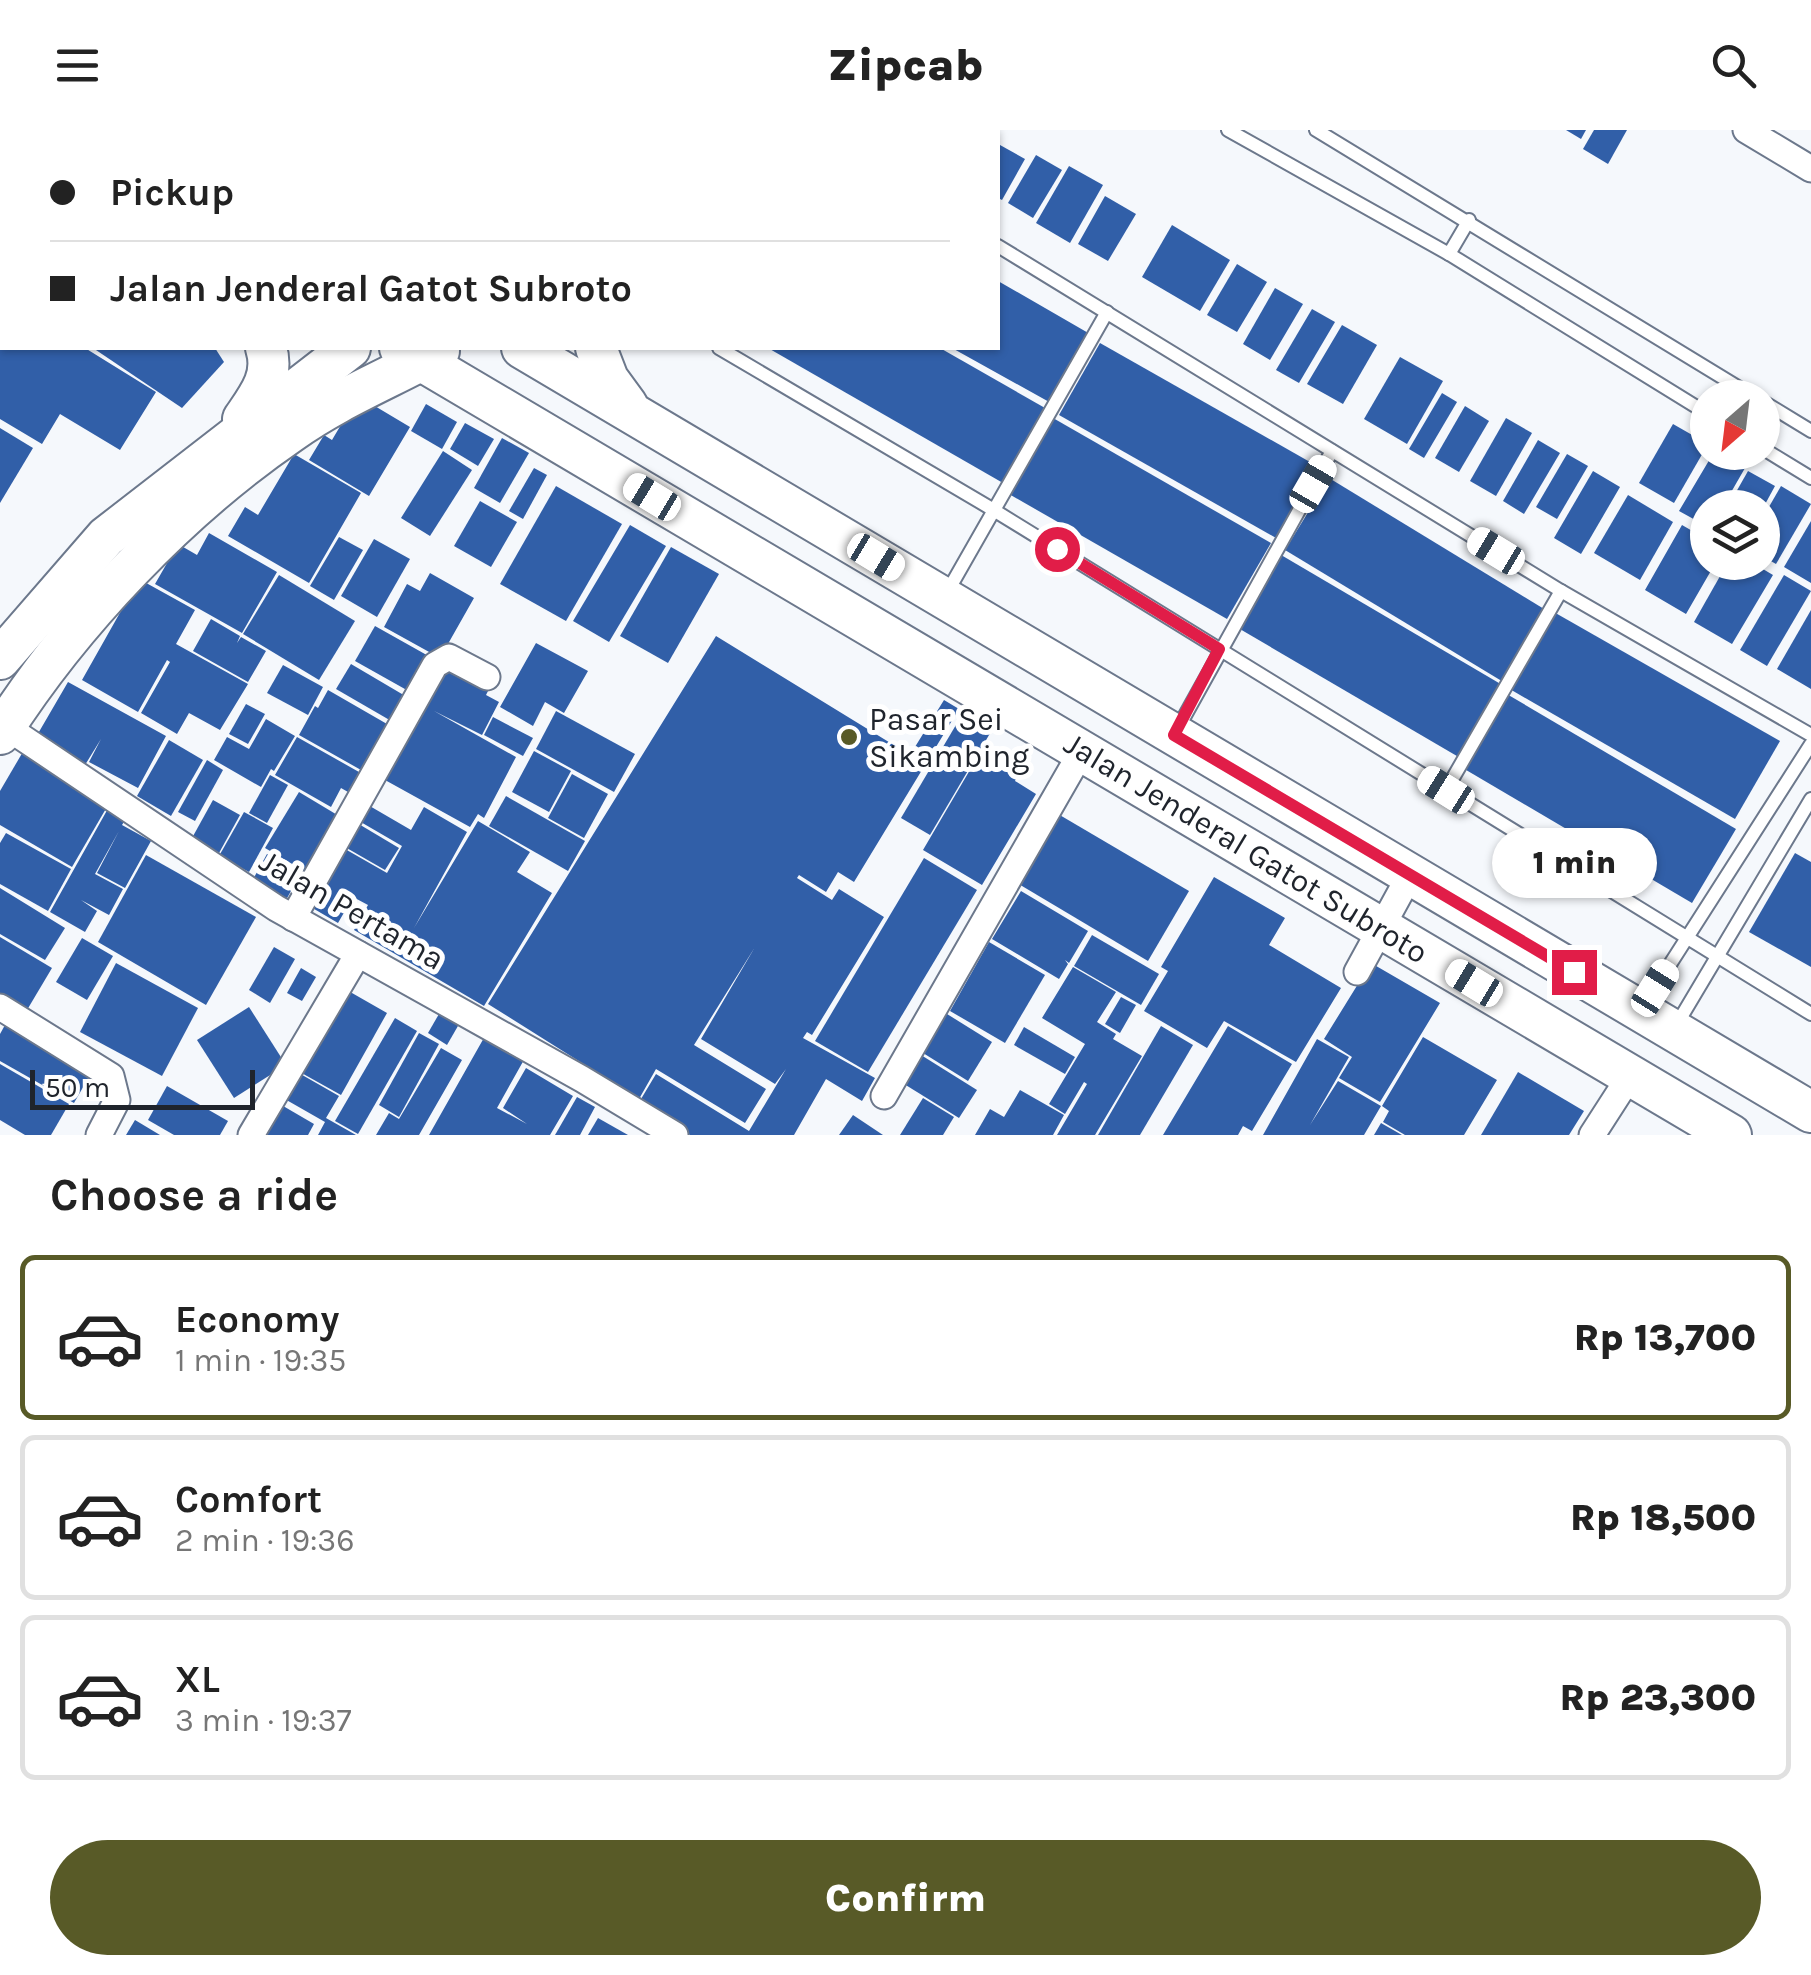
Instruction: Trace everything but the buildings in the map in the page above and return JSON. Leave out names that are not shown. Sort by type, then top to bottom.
[{"type":"main road","points":[[229,439],[266,380],[266,350]]},
{"type":"main road","points":[[0,659],[106,537],[347,350]]},
{"type":"main road","name":"Jalan Jenderal Gatot Subroto","points":[[525,350],[1811,1112]]},
{"type":"main road","points":[[597,350],[608,379],[636,414]]},
{"type":"main road","points":[[3,730],[70,640],[140,560],[224,484],[306,422],[422,352]]},
{"type":"main road","name":"Jalan Jenderal Gatot Subroto","points":[[422,352],[1082,751],[1731,1135]]},
{"type":"street","points":[[1746,130],[1811,169]]},
{"type":"street","points":[[293,918],[435,665],[448,656],[486,677]]},
{"type":"street","name":"Jalan Pertama","points":[[3,730],[293,918],[675,1135]]},
{"type":"street","points":[[884,1096],[1082,751]]},
{"type":"street","points":[[1357,972],[1410,875]]},
{"type":"street","points":[[250,1135],[358,954]]},
{"type":"street","points":[[0,1006],[111,1076],[117,1100],[99,1135]]},
{"type":"street","points":[[1592,1135],[1630,1076]]},
{"type":"lane","points":[[1228,130],[1449,254],[1690,403]]},
{"type":"lane","points":[[1316,130],[1727,380]]},
{"type":"lane","points":[[1449,254],[1469,220]]},
{"type":"lane","points":[[1000,247],[1562,591],[1811,734]]},
{"type":"lane","points":[[944,598],[1107,312]]},
{"type":"lane","points":[[722,350],[992,510],[1811,1014]]},
{"type":"lane","points":[[1780,413],[1811,431]]},
{"type":"lane","points":[[1174,735],[1332,452]]},
{"type":"lane","points":[[1780,459],[1811,478]]},
{"type":"lane","points":[[1446,790],[1562,591]]},
{"type":"lane","points":[[1657,1021],[1686,940],[1811,744]]},
{"type":"lane","points":[[1657,1021],[1718,958],[1811,799]]},
{"type":"place","name":"Pasar Sei Sikambing","points":[[849,737]]},
{"type":"route","points":[[1057,549],[1219,649],[1174,735],[1574,972]]}]
